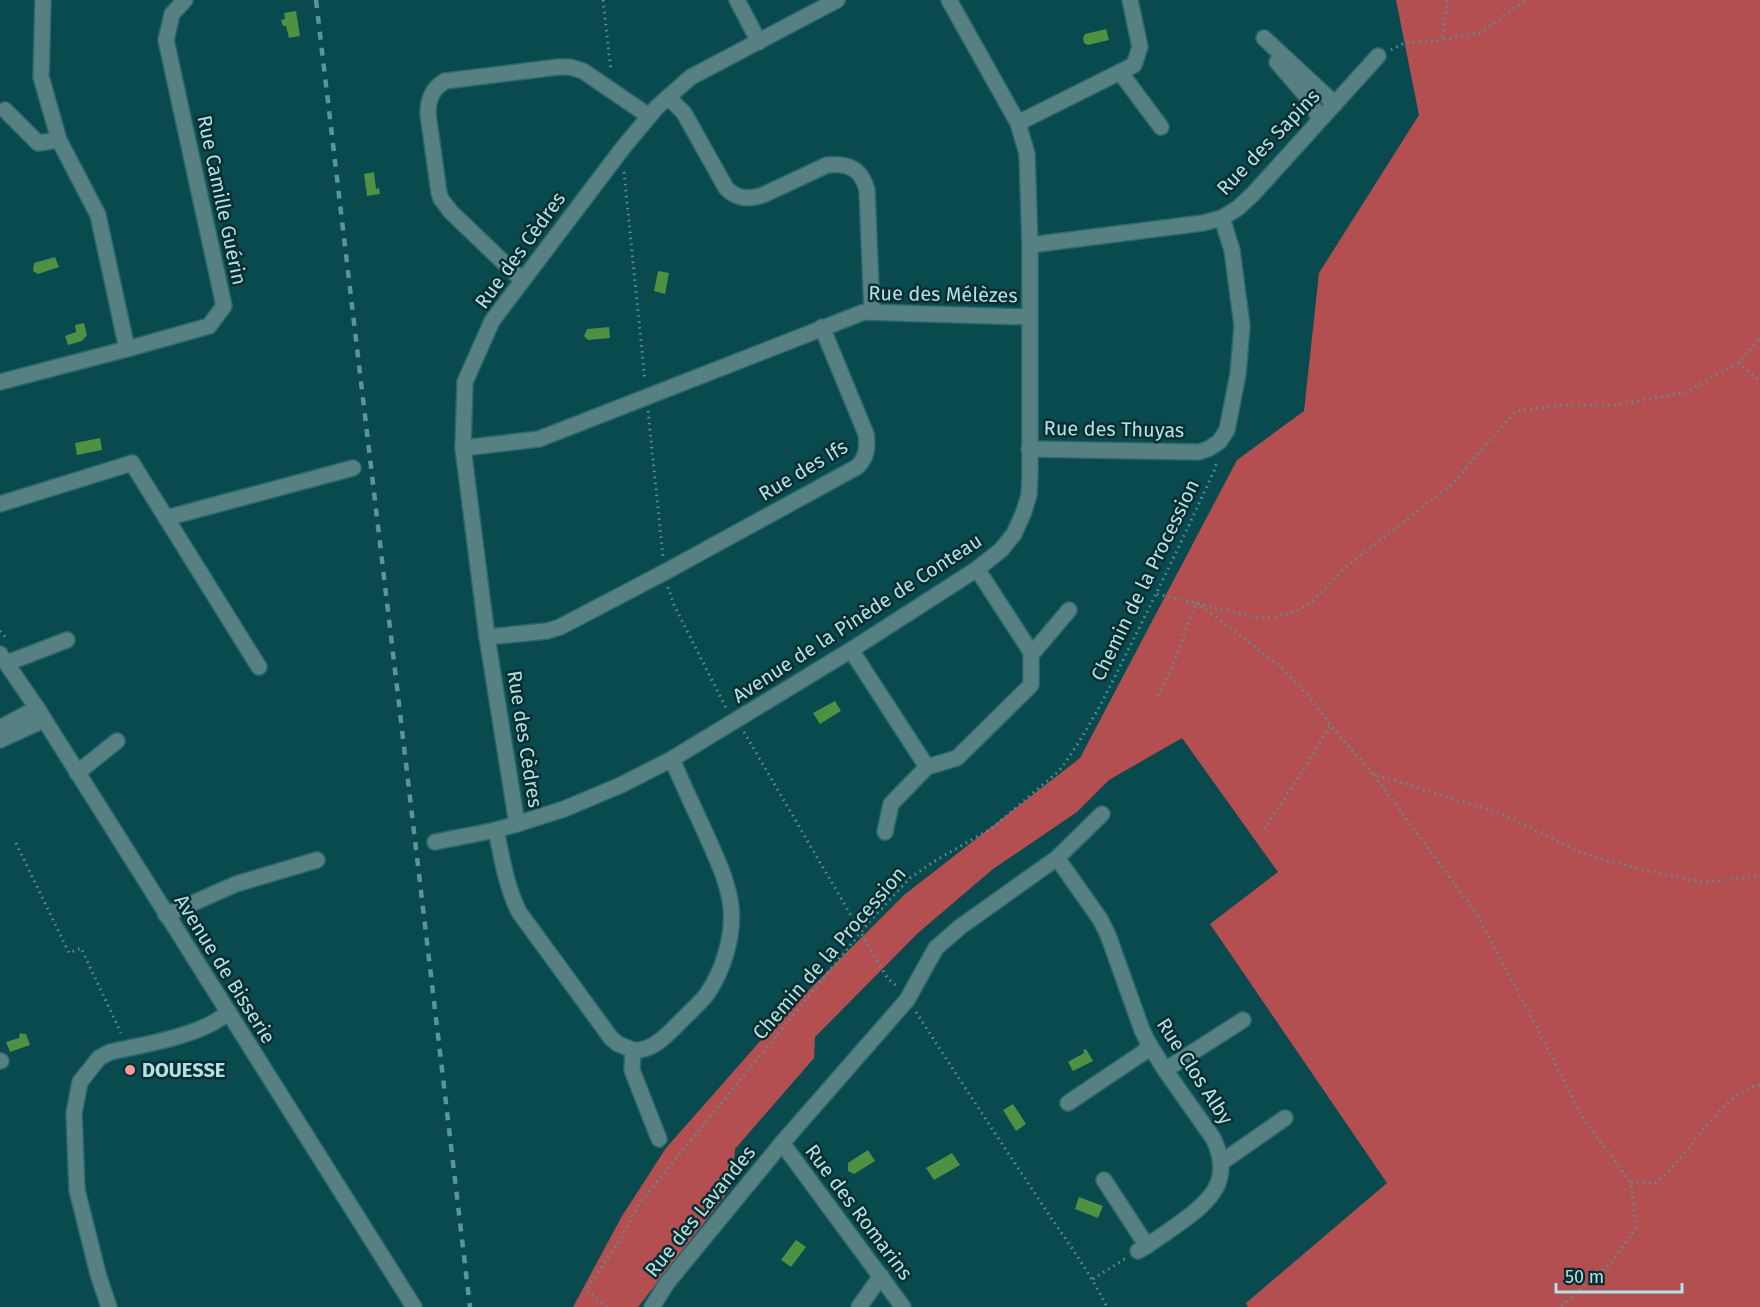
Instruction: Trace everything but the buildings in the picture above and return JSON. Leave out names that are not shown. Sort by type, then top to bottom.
[{"type":"street","points":[[43,0],[41,76],[59,140],[98,214],[127,349]]},
{"type":"street","name":"Rue Camille Guérin","points":[[0,381],[209,326],[224,306],[166,40],[172,14],[185,0]]},
{"type":"street","points":[[737,0],[759,42]]},
{"type":"street","name":"Rue des Cèdres","points":[[517,824],[487,637],[463,448],[465,382],[492,321],[649,116],[691,77],[837,0]]},
{"type":"street","name":"Avenue de la Pinède de Conteau","points":[[435,842],[496,830],[591,799],[672,759],[851,650],[977,569],[1009,541],[1019,524],[1029,495],[1028,154],[1018,123],[950,0]]},
{"type":"street","points":[[1018,123],[1134,65],[1140,46],[1130,0]]},
{"type":"street","points":[[1264,38],[1335,104]]},
{"type":"street","points":[[1271,55],[1310,100],[1320,120]]},
{"type":"street","name":"Rue des Sapins","points":[[1030,245],[1187,226],[1222,218],[1238,208],[1254,193],[1378,56]]},
{"type":"street","points":[[522,280],[451,212],[441,199],[428,114],[430,98],[439,85],[445,81],[570,67],[583,71],[649,116]]},
{"type":"street","points":[[1120,72],[1161,127]]},
{"type":"street","points":[[668,97],[684,113],[726,188],[739,197],[755,198],[827,165],[845,165],[859,173],[867,190],[872,312]]},
{"type":"street","points":[[5,110],[38,143],[59,140]]},
{"type":"street","points":[[1214,445],[1224,435],[1229,423],[1238,374],[1242,326],[1232,250],[1222,218]]},
{"type":"street","name":"Rue des Mélèzes","points":[[822,327],[864,312],[1029,317]]},
{"type":"street","points":[[463,448],[538,439],[822,327]]},
{"type":"street","name":"Rue des Ifs","points":[[487,637],[547,631],[560,627],[857,467],[867,450],[866,434],[822,327]]},
{"type":"street","name":"Rue des Thuyas","points":[[1029,449],[1199,452],[1214,445]]},
{"type":"street","points":[[0,504],[132,463],[259,668]]},
{"type":"street","points":[[166,518],[353,468]]},
{"type":"street","points":[[885,832],[891,804],[927,767],[957,758],[1031,686],[1031,652],[977,569]]},
{"type":"street","points":[[1031,655],[1069,610]]},
{"type":"street","points":[[4,658],[67,640]]},
{"type":"street","points":[[851,650],[927,767]]},
{"type":"street","name":"Avenue de Bisserie","points":[[4,658],[414,1307]]},
{"type":"street","points":[[0,728],[40,714]]},
{"type":"street","points":[[0,740],[40,714]]},
{"type":"street","points":[[77,773],[117,741]]},
{"type":"street","points":[[496,830],[512,898],[519,912],[611,1038],[626,1049],[641,1051],[649,1049],[699,1003],[716,979],[730,935],[731,909],[727,883],[672,759]]},
{"type":"street","points":[[782,1143],[907,1000],[930,956],[943,941],[1058,858],[1102,814]]},
{"type":"street","name":"Rue Clos Alby","points":[[1058,858],[1100,919],[1108,935],[1149,1044],[1213,1137],[1222,1162]]},
{"type":"street","points":[[166,915],[236,884],[317,860]]},
{"type":"street","points":[[109,1307],[98,1274],[77,1190],[74,1113],[80,1082],[99,1058],[110,1052],[200,1031],[228,1012]]},
{"type":"street","points":[[1165,1070],[1243,1020]]},
{"type":"street","points":[[1068,1103],[1144,1052],[1149,1044]]},
{"type":"street","points":[[633,1050],[632,1070],[659,1139]]},
{"type":"street","points":[[1104,1180],[1143,1248],[1188,1217],[1209,1199],[1220,1181],[1222,1162],[1285,1118]]},
{"type":"street","name":"Rue des Romarins","points":[[782,1143],[903,1307]]},
{"type":"street","name":"Rue des Lavandes","points":[[652,1307],[667,1283],[782,1143]]},
{"type":"street","points":[[859,1307],[881,1276]]},
{"type":"path","points":[[603,0],[613,91]]},
{"type":"path","points":[[1442,40],[1447,0]]},
{"type":"path","points":[[1378,56],[1404,44],[1442,40],[1482,32],[1525,0]]},
{"type":"path","points":[[622,150],[646,396],[669,592],[726,709],[737,720],[888,979],[897,986],[907,1000],[1093,1279],[1107,1307]]},
{"type":"path","points":[[1157,594],[1259,618],[1295,612],[1312,602],[1348,565],[1452,484],[1516,411],[1562,405],[1617,405],[1686,392],[1738,363],[1760,338]]},
{"type":"path","points":[[1738,363],[1760,381]]},
{"type":"path","name":"Chemin de la Procession","points":[[607,1307],[586,1290],[621,1238],[639,1204],[870,921],[910,878],[992,828],[1059,771],[1095,716],[1157,594],[1214,471],[1218,457],[1214,445]]},
{"type":"path","points":[[1158,696],[1172,668],[1196,602]]},
{"type":"path","points":[[1196,602],[1280,666],[1313,701],[1330,725],[1373,774],[1476,914],[1581,1115],[1630,1183],[1636,1228],[1612,1262],[1560,1307]]},
{"type":"path","points":[[1264,829],[1298,780],[1330,725]]},
{"type":"path","points":[[1373,774],[1503,814],[1582,853],[1628,866],[1702,882],[1760,876]]},
{"type":"path","points":[[16,843],[69,953],[81,948],[128,1048]]},
{"type":"path","points":[[1630,1183],[1656,1183],[1727,1103],[1754,1085],[1760,1084]]},
{"type":"path","points":[[1093,1279],[1143,1248]]},
{"type":"shaded area","points":[[1396,0],[1760,0],[1760,1307],[1248,1307],[1246,1303],[1387,1183],[1210,924],[1278,872],[1182,738],[1109,780],[1077,812],[993,869],[918,933],[815,1037],[814,1058],[735,1149],[732,1187],[638,1307],[573,1307],[622,1216],[666,1148],[777,1022],[904,895],[1080,758],[1237,460],[1304,411],[1319,273],[1419,115]]},
{"type":"shaded area","points":[[296,11],[300,36],[289,38],[286,26],[283,26],[281,20],[285,19],[284,13]]},
{"type":"shaded area","points":[[1106,29],[1109,40],[1088,45],[1084,43],[1085,34]]},
{"type":"shaded area","points":[[374,172],[376,189],[379,188],[380,194],[367,196],[364,174]]},
{"type":"shaded area","points":[[55,257],[59,267],[38,274],[33,271],[34,263]]},
{"type":"shaded area","points":[[658,271],[669,273],[665,294],[654,291]]},
{"type":"shaded area","points":[[84,323],[87,335],[82,341],[68,345],[65,336],[76,332],[75,325]]},
{"type":"shaded area","points":[[609,327],[610,338],[588,340],[584,336],[587,329]]},
{"type":"shaded area","points":[[100,438],[102,450],[77,455],[75,443]]},
{"type":"shaded area","points":[[835,701],[841,711],[820,724],[813,713]]},
{"type":"shaded area","points":[[20,1033],[26,1034],[30,1045],[10,1052],[6,1042],[19,1038]]},
{"type":"shaded area","points":[[1086,1049],[1093,1061],[1073,1071],[1068,1062],[1084,1053],[1083,1050]]},
{"type":"shaded area","points":[[1013,1104],[1026,1124],[1016,1131],[1003,1110]]},
{"type":"shaded area","points":[[868,1150],[875,1161],[854,1174],[848,1171],[848,1163]]},
{"type":"shaded area","points":[[952,1153],[960,1165],[934,1180],[926,1168]]},
{"type":"shaded area","points":[[1079,1197],[1103,1206],[1098,1218],[1075,1209]]},
{"type":"shaded area","points":[[796,1240],[806,1247],[791,1267],[781,1260]]},
{"type":"railway","points":[[316,0],[470,1307]]},
{"type":"place","name":"DOUESSE","points":[[130,1070]]}]
